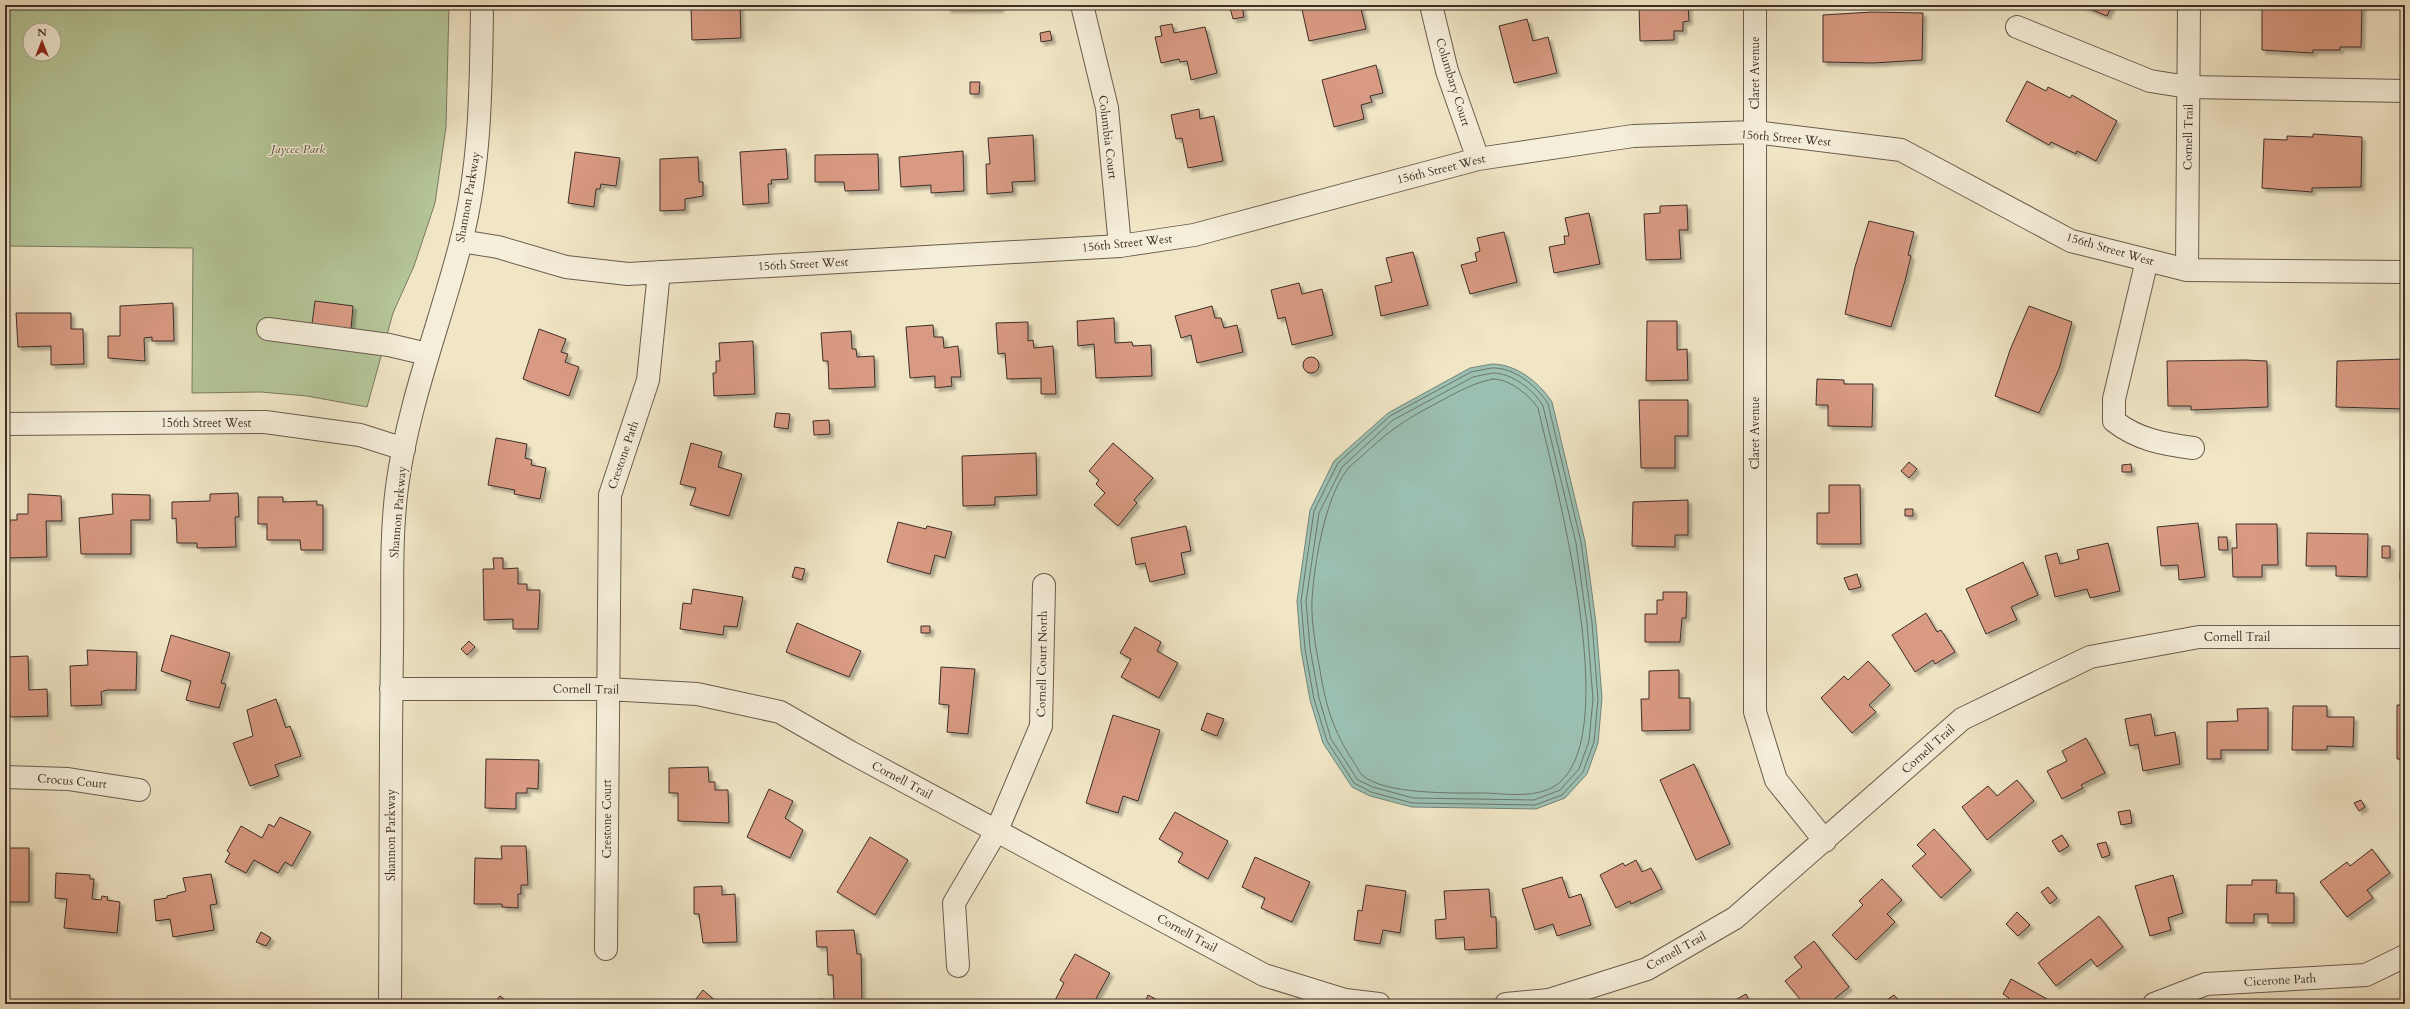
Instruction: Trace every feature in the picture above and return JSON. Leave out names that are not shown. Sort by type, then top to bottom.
[{"type":"street","name":"Shannon Parkway","points":[[390,1004],[391,689],[394,522],[404,449],[427,354],[461,241],[471,191],[480,123],[482,5]]},
{"type":"street","name":"Columbia Court","points":[[1082,5],[1106,108],[1120,246]]},
{"type":"street","name":"Columbary Court","points":[[1431,5],[1447,71],[1478,158]]},
{"type":"street","name":"Claret Avenue","points":[[1755,5],[1755,712],[1776,780],[1824,841]]},
{"type":"street","name":"Cornell Trail","points":[[2187,270],[2189,5]]},
{"type":"street","points":[[2017,27],[2150,81],[2188,87],[2405,91]]},
{"type":"street","name":"156th Street West","points":[[461,241],[498,247],[566,267],[628,274],[1120,246],[1194,235],[1478,158],[1633,136],[1755,132],[1901,150],[2071,241],[2187,270],[2405,272]]},
{"type":"street","points":[[2147,260],[2114,399],[2114,421],[2126,431],[2154,443],[2193,448]]},
{"type":"street","name":"Crestone Path","points":[[607,689],[610,494],[648,380],[659,272]]},
{"type":"street","points":[[268,329],[389,345],[427,354]]},
{"type":"street","name":"156th Street West","points":[[5,424],[265,422],[360,435],[404,449]]},
{"type":"street","name":"Cornell Court North","points":[[958,966],[954,903],[997,830],[1041,726],[1044,585]]},
{"type":"street","name":"Cornell Trail","points":[[1506,1004],[1549,1000],[1647,969],[1735,918],[1962,719],[2090,657],[2199,637],[2405,637]]},
{"type":"street","name":"Cornell Trail","points":[[391,689],[607,689],[697,694],[780,712],[850,752],[1264,975],[1346,1000],[1379,1004]]},
{"type":"street","name":"Crestone Court","points":[[606,949],[607,689]]},
{"type":"street","name":"Crocus Court","points":[[5,777],[68,779],[139,790]]},
{"type":"street","name":"Cicerone Path","points":[[2154,1004],[2206,984],[2366,975],[2405,956]]},
{"type":"green space","name":"Jaycee Park","points":[[5,5],[449,5],[446,127],[435,203],[414,266],[393,313],[367,407],[307,396],[261,392],[192,393],[193,248],[5,246]]},
{"type":"water","points":[[1492,364],[1510,367],[1534,381],[1552,402],[1585,541],[1596,623],[1602,698],[1598,743],[1587,774],[1565,798],[1536,809],[1412,807],[1370,796],[1352,787],[1323,743],[1310,700],[1301,650],[1297,601],[1310,510],[1334,461],[1388,413],[1470,368]]},
{"type":"building","points":[[706,5],[740,5],[741,38],[692,40],[691,9],[706,9]]},
{"type":"building","points":[[947,5],[1000,5],[1000,9],[947,9]]},
{"type":"building","points":[[1301,5],[1360,5],[1366,29],[1309,41]]},
{"type":"building","points":[[1639,5],[1688,5],[1689,21],[1683,22],[1683,31],[1674,31],[1674,40],[1640,41]]},
{"type":"building","points":[[2080,5],[2112,5],[2107,16]]},
{"type":"building","points":[[2262,5],[2362,5],[2361,47],[2340,47],[2340,50],[2313,50],[2313,53],[2262,50]]},
{"type":"building","points":[[1242,6],[1244,17],[1233,19],[1230,8]]},
{"type":"building","points":[[1872,12],[1923,13],[1922,60],[1873,63],[1823,62],[1823,15]]},
{"type":"building","points":[[1527,19],[1533,41],[1548,37],[1557,73],[1514,83],[1499,26]]},
{"type":"building","points":[[1172,24],[1174,33],[1205,27],[1217,73],[1191,80],[1187,61],[1180,62],[1179,59],[1161,63],[1155,37],[1162,36],[1160,26]]},
{"type":"building","points":[[1050,31],[1052,40],[1041,42],[1040,33]]},
{"type":"building","points":[[1376,65],[1383,93],[1370,96],[1372,102],[1361,105],[1364,119],[1334,127],[1322,80]]},
{"type":"building","points":[[2027,81],[2046,91],[2048,87],[2070,98],[2072,95],[2117,121],[2096,161],[2077,151],[2076,154],[2051,142],[2049,145],[2006,121]]},
{"type":"building","points":[[970,82],[980,82],[979,94],[970,94]]},
{"type":"building","points":[[1199,109],[1200,119],[1214,116],[1223,161],[1188,168],[1182,138],[1176,139],[1171,115]]},
{"type":"building","points":[[2313,134],[2362,137],[2361,187],[2312,188],[2312,192],[2262,188],[2264,139],[2287,140],[2287,136],[2313,137]]},
{"type":"building","points":[[1033,135],[1035,181],[1012,182],[1013,192],[987,194],[986,164],[990,164],[988,138]]},
{"type":"building","points":[[786,149],[788,179],[771,180],[772,184],[768,184],[769,203],[743,205],[740,152]]},
{"type":"building","points":[[963,151],[964,191],[931,193],[931,185],[901,187],[899,157]]},
{"type":"building","points":[[575,152],[620,158],[616,186],[601,184],[600,189],[596,189],[594,207],[568,203]]},
{"type":"building","points":[[878,154],[879,190],[845,191],[844,182],[815,182],[815,155]]},
{"type":"building","points":[[698,157],[699,182],[703,182],[703,196],[685,199],[685,210],[660,211],[660,159]]},
{"type":"building","points":[[1687,205],[1688,230],[1679,230],[1681,259],[1646,260],[1644,214],[1660,213],[1660,206]]},
{"type":"building","points":[[1589,213],[1600,264],[1554,273],[1549,247],[1565,244],[1564,236],[1569,236],[1565,218]]},
{"type":"building","points":[[1869,221],[1914,232],[1908,255],[1911,256],[1905,281],[1891,327],[1845,314],[1855,267]]},
{"type":"building","points":[[1504,232],[1517,282],[1470,294],[1461,265],[1477,261],[1475,253],[1480,251],[1477,238]]},
{"type":"building","points":[[1413,252],[1428,305],[1381,316],[1375,286],[1392,282],[1386,258]]},
{"type":"building","points":[[1299,283],[1302,294],[1322,289],[1333,335],[1292,345],[1285,317],[1278,319],[1271,290]]},
{"type":"building","points":[[315,301],[353,306],[351,329],[312,324]]},
{"type":"building","points":[[173,303],[174,341],[152,341],[152,337],[144,338],[145,361],[108,358],[108,336],[120,336],[120,306]]},
{"type":"building","points":[[1212,306],[1215,318],[1221,318],[1224,328],[1237,325],[1243,352],[1197,363],[1191,335],[1181,338],[1175,316]]},
{"type":"building","points":[[2029,306],[2072,322],[2059,369],[2039,413],[1995,396],[2010,350]]},
{"type":"building","points":[[16,313],[71,313],[71,329],[83,329],[84,364],[51,365],[51,346],[18,347]]},
{"type":"building","points":[[1114,318],[1115,343],[1132,342],[1133,346],[1151,345],[1152,376],[1096,378],[1094,344],[1078,346],[1077,321]]},
{"type":"building","points":[[1647,321],[1677,321],[1677,350],[1687,349],[1688,380],[1646,381]]},
{"type":"building","points":[[1028,322],[1028,341],[1033,340],[1034,348],[1053,346],[1056,394],[1041,394],[1041,378],[1007,379],[1005,353],[998,354],[996,323]]},
{"type":"building","points":[[933,325],[934,337],[943,337],[944,348],[958,346],[961,377],[951,377],[952,386],[935,388],[935,376],[910,378],[906,327]]},
{"type":"building","points":[[539,329],[566,339],[561,352],[568,354],[565,362],[579,367],[569,396],[523,379]]},
{"type":"building","points":[[851,331],[852,349],[856,349],[857,357],[874,356],[875,387],[829,389],[828,361],[823,361],[821,333]]},
{"type":"building","points":[[753,341],[755,394],[714,396],[713,373],[716,373],[716,361],[720,361],[719,343]]},
{"type":"building","points":[[1311,357],[1317,359],[1319,365],[1317,371],[1311,373],[1305,371],[1303,365],[1305,359]]},
{"type":"building","points":[[2405,359],[2405,409],[2336,407],[2337,361]]},
{"type":"building","points":[[2167,361],[2267,361],[2268,407],[2191,410],[2191,406],[2168,406]]},
{"type":"building","points":[[1817,379],[1844,380],[1844,384],[1873,384],[1872,427],[1828,426],[1828,405],[1816,405]]},
{"type":"building","points":[[1639,400],[1688,400],[1688,436],[1675,436],[1675,468],[1641,468]]},
{"type":"building","points":[[776,413],[790,414],[788,429],[774,427]]},
{"type":"building","points":[[829,420],[830,434],[814,435],[813,421]]},
{"type":"building","points":[[496,438],[527,444],[525,458],[532,460],[531,465],[546,468],[540,499],[514,494],[515,490],[488,485]]},
{"type":"building","points":[[691,443],[722,452],[718,467],[742,474],[729,516],[690,505],[696,488],[680,484]]},
{"type":"building","points":[[1113,443],[1153,478],[1134,500],[1137,503],[1118,526],[1094,505],[1105,493],[1096,484],[1099,480],[1089,471]]},
{"type":"building","points":[[1036,453],[1037,495],[995,497],[995,505],[963,506],[962,456]]},
{"type":"building","points":[[1909,462],[1917,469],[1909,478],[1901,471]]},
{"type":"building","points":[[2131,464],[2132,472],[2122,472],[2122,465]]},
{"type":"building","points":[[1829,485],[1860,485],[1861,544],[1817,544],[1817,513],[1829,513]]},
{"type":"building","points":[[238,493],[239,517],[235,517],[236,547],[197,548],[197,543],[177,543],[176,518],[172,519],[172,502],[210,501],[210,494]]},
{"type":"building","points":[[28,494],[61,496],[62,521],[46,521],[47,557],[5,558],[5,523],[10,523],[10,520],[17,520],[17,514],[28,514]]},
{"type":"building","points":[[112,494],[150,495],[150,520],[131,520],[131,554],[81,554],[79,518],[113,514]]},
{"type":"building","points":[[258,497],[283,497],[283,502],[317,501],[317,505],[323,505],[323,550],[301,550],[300,540],[267,540],[267,524],[258,524]]},
{"type":"building","points":[[1688,500],[1688,535],[1675,535],[1675,547],[1632,546],[1633,502]]},
{"type":"building","points":[[1905,509],[1913,509],[1913,516],[1905,516]]},
{"type":"building","points":[[898,522],[926,529],[927,526],[952,532],[945,558],[935,555],[930,574],[887,562]]},
{"type":"building","points":[[2198,523],[2205,577],[2179,580],[2178,565],[2161,566],[2157,527]]},
{"type":"building","points":[[2236,524],[2277,524],[2278,565],[2262,565],[2262,577],[2233,577],[2232,548],[2237,548]]},
{"type":"building","points":[[2402,524],[2405,524],[2405,578],[2400,579]]},
{"type":"building","points":[[1186,526],[1191,551],[1181,553],[1185,574],[1150,582],[1145,563],[1136,565],[1131,538]]},
{"type":"building","points":[[2307,533],[2368,534],[2367,577],[2336,576],[2336,566],[2306,566]]},
{"type":"building","points":[[2218,537],[2227,537],[2228,550],[2219,550]]},
{"type":"building","points":[[2108,543],[2120,591],[2090,598],[2087,589],[2055,597],[2045,556],[2057,553],[2060,564],[2079,559],[2077,550]]},
{"type":"building","points":[[2382,546],[2390,546],[2390,558],[2382,558]]},
{"type":"building","points":[[493,558],[503,558],[503,569],[518,568],[518,584],[527,584],[527,590],[540,590],[538,629],[513,629],[513,619],[484,620],[483,569],[494,569]]},
{"type":"building","points":[[2023,562],[2038,595],[2011,607],[2017,620],[1986,634],[1966,589]]},
{"type":"building","points":[[795,567],[805,569],[802,580],[792,577]]},
{"type":"building","points":[[1857,574],[1861,587],[1849,590],[1844,578]]},
{"type":"building","points":[[693,589],[743,597],[737,627],[724,626],[723,635],[680,629],[683,603],[691,604]]},
{"type":"building","points":[[1663,592],[1687,592],[1686,618],[1682,618],[1680,642],[1645,642],[1645,614],[1657,614],[1657,600],[1663,600]]},
{"type":"building","points":[[1926,613],[1937,632],[1941,630],[1955,652],[1935,664],[1933,660],[1915,672],[1892,635]]},
{"type":"building","points":[[797,623],[861,651],[849,677],[786,652]]},
{"type":"building","points":[[921,626],[930,626],[930,633],[921,633]]},
{"type":"building","points":[[1135,627],[1161,642],[1157,651],[1178,663],[1159,698],[1121,677],[1131,659],[1120,653]]},
{"type":"building","points":[[171,635],[230,653],[221,683],[226,684],[219,708],[186,700],[191,681],[161,671]]},
{"type":"building","points":[[469,641],[475,647],[467,655],[461,649]]},
{"type":"building","points":[[87,650],[137,652],[136,690],[107,690],[101,692],[102,705],[71,706],[70,666],[88,665]]},
{"type":"building","points":[[28,656],[29,690],[47,689],[48,716],[10,717],[9,696],[5,696],[5,657]]},
{"type":"building","points":[[1868,661],[1890,685],[1869,705],[1876,712],[1852,733],[1821,698],[1844,676],[1848,680]]},
{"type":"building","points":[[941,667],[975,669],[968,734],[947,732],[949,705],[939,704]]},
{"type":"building","points":[[1679,670],[1679,698],[1690,698],[1690,730],[1642,731],[1641,699],[1649,699],[1649,671]]},
{"type":"building","points":[[276,699],[286,728],[290,726],[301,756],[275,765],[279,776],[250,786],[233,743],[253,736],[247,710]]},
{"type":"building","points":[[2397,705],[2405,705],[2405,759],[2397,759]]},
{"type":"building","points":[[2293,706],[2327,706],[2327,717],[2354,717],[2353,747],[2327,746],[2327,750],[2292,750]]},
{"type":"building","points":[[2268,708],[2268,750],[2221,750],[2221,759],[2207,759],[2207,722],[2238,721],[2237,709]]},
{"type":"building","points":[[1207,713],[1224,719],[1217,736],[1201,730]]},
{"type":"building","points":[[2151,714],[2155,736],[2175,732],[2180,764],[2143,771],[2138,744],[2130,746],[2125,719]]},
{"type":"building","points":[[1113,715],[1160,730],[1138,801],[1123,796],[1118,813],[1086,803]]},
{"type":"building","points":[[2086,738],[2105,773],[2081,785],[2083,788],[2062,799],[2047,771],[2067,761],[2062,751]]},
{"type":"building","points":[[486,759],[539,760],[538,789],[527,788],[527,793],[516,793],[516,809],[485,808]]},
{"type":"building","points":[[1694,764],[1730,844],[1696,860],[1660,780]]},
{"type":"building","points":[[708,767],[709,782],[715,782],[715,790],[728,790],[729,823],[678,821],[678,793],[669,793],[669,768]]},
{"type":"building","points":[[2017,780],[2034,801],[1987,840],[1962,807],[1988,786],[1997,796]]},
{"type":"building","points":[[769,789],[793,801],[785,818],[803,830],[790,858],[747,837]]},
{"type":"building","points":[[2361,800],[2365,807],[2359,811],[2354,803]]},
{"type":"building","points":[[2130,810],[2132,823],[2121,825],[2118,812]]},
{"type":"building","points":[[1175,812],[1228,841],[1208,879],[1178,862],[1183,853],[1159,839]]},
{"type":"building","points":[[280,817],[311,832],[292,866],[285,862],[278,873],[254,860],[246,873],[225,862],[230,853],[227,851],[241,826],[262,838],[269,824],[274,827]]},
{"type":"building","points":[[1934,829],[1971,870],[1941,898],[1912,866],[1926,854],[1917,845]]},
{"type":"building","points":[[2062,835],[2069,846],[2059,852],[2052,841]]},
{"type":"building","points":[[870,837],[908,860],[875,915],[837,892]]},
{"type":"building","points":[[2106,842],[2110,855],[2102,858],[2097,844]]},
{"type":"building","points":[[501,846],[526,846],[528,885],[521,885],[521,894],[518,894],[518,908],[502,907],[502,904],[474,904],[475,858],[502,859]]},
{"type":"building","points":[[5,848],[29,848],[29,902],[5,902]]},
{"type":"building","points":[[2372,849],[2390,873],[2367,890],[2373,898],[2347,917],[2320,882],[2347,862],[2350,866]]},
{"type":"building","points":[[1255,857],[1310,882],[1292,922],[1261,908],[1265,898],[1242,887]]},
{"type":"building","points":[[1636,860],[1642,872],[1651,868],[1662,889],[1631,904],[1630,901],[1616,908],[1600,875],[1623,863],[1625,866]]},
{"type":"building","points":[[56,873],[90,875],[90,879],[94,879],[92,899],[101,900],[102,896],[108,897],[107,900],[120,902],[117,933],[64,928],[67,899],[55,898]]},
{"type":"building","points":[[211,874],[217,904],[210,905],[214,930],[173,937],[170,919],[156,921],[154,900],[167,898],[167,896],[186,891],[183,878]]},
{"type":"building","points":[[2173,875],[2183,913],[2168,918],[2171,930],[2150,936],[2135,886]]},
{"type":"building","points":[[1562,877],[1569,898],[1581,894],[1591,925],[1557,936],[1553,924],[1535,930],[1522,889]]},
{"type":"building","points":[[1882,879],[1902,900],[1887,914],[1895,922],[1856,960],[1832,935],[1863,905],[1859,901]]},
{"type":"building","points":[[2252,880],[2277,880],[2276,893],[2294,893],[2294,923],[2268,923],[2268,914],[2254,914],[2254,923],[2226,923],[2227,885],[2252,885]]},
{"type":"building","points":[[1366,885],[1406,891],[1400,933],[1383,930],[1380,944],[1354,940],[1358,910],[1362,911]]},
{"type":"building","points":[[722,886],[722,895],[735,894],[737,942],[703,943],[699,914],[694,914],[694,887]]},
{"type":"building","points":[[2048,887],[2057,898],[2050,904],[2041,892]]},
{"type":"building","points":[[1489,889],[1491,917],[1496,917],[1497,948],[1465,950],[1464,937],[1436,939],[1435,920],[1446,919],[1444,891]]},
{"type":"building","points":[[2017,912],[2030,925],[2018,936],[2006,924]]},
{"type":"building","points":[[2099,916],[2123,947],[2097,967],[2091,959],[2056,986],[2038,963]]},
{"type":"building","points":[[854,930],[857,954],[861,954],[862,1004],[834,1004],[833,975],[828,975],[827,947],[817,947],[816,931]]},
{"type":"building","points":[[261,932],[271,938],[266,946],[256,942]]},
{"type":"building","points":[[1814,941],[1849,987],[1828,1004],[1804,1004],[1785,981],[1802,967],[1794,957]]},
{"type":"building","points":[[1075,954],[1110,973],[1093,1004],[1053,1004],[1064,983],[1060,980]]},
{"type":"building","points":[[2011,979],[2047,999],[2044,1004],[2006,1004],[2009,998],[2003,994]]},
{"type":"building","points":[[703,990],[719,1004],[692,1004]]},
{"type":"building","points":[[1746,994],[1751,1004],[1728,1004]]},
{"type":"building","points":[[1148,995],[1165,1004],[1144,1004]]},
{"type":"building","points":[[1894,995],[1902,1004],[1892,1004],[1888,999]]},
{"type":"building","points":[[500,996],[511,1004],[493,1004]]},
{"type":"building","points":[[823,999],[823,1004],[800,1004],[800,1001]]}]
